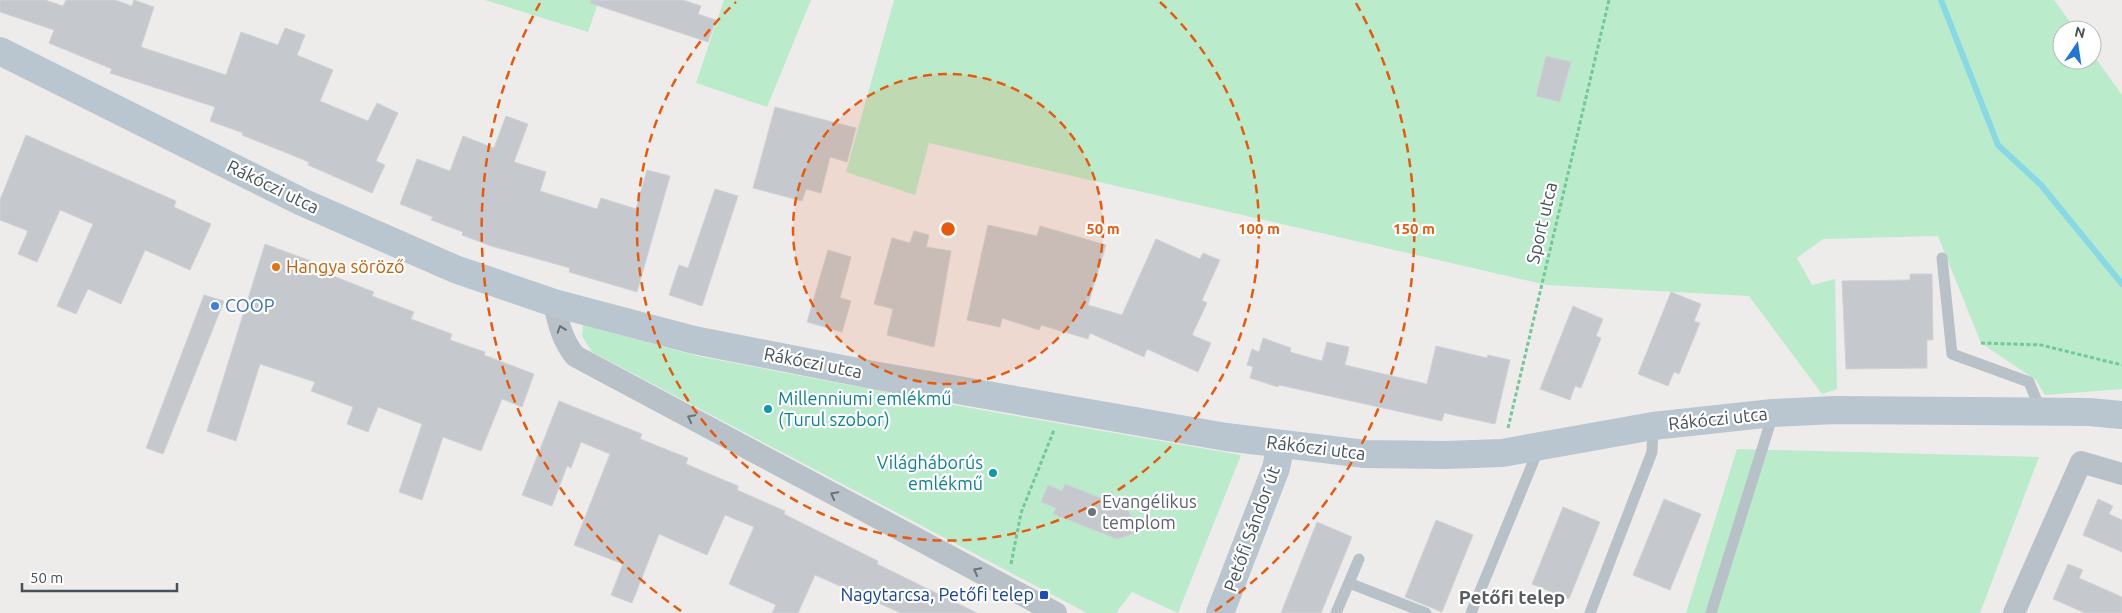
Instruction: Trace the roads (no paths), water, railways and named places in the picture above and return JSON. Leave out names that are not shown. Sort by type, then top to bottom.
[{"type":"main road","name":"Rákóczi utca","points":[[0,51],[302,202],[455,269],[554,303],[694,340],[878,376],[1226,437],[1365,454],[1410,456],[1502,453],[1539,448],[1653,426],[1773,413],[1844,410],[2041,411],[2122,415]]},
{"type":"main road","name":"Petőfi Sándor út","points":[[1220,613],[1276,468],[1281,444]]},
{"type":"street","points":[[554,303],[559,325],[567,346],[575,356],[1056,613]]},
{"type":"street","points":[[2014,613],[2082,462],[2122,474]]},
{"type":"lane","points":[[1942,258],[1952,354],[2028,382],[2041,411]]},
{"type":"lane","points":[[1711,613],[1773,413]]},
{"type":"lane","points":[[1590,613],[1652,452],[1653,426]]},
{"type":"lane","points":[[1471,613],[1539,448]]},
{"type":"lane","points":[[1336,613],[1359,559]]},
{"type":"lane","points":[[1349,583],[1426,613]]},
{"type":"waterway","points":[[1941,0],[1998,145],[2041,185],[2122,284]]},
{"type":"place","name":"Hangya söröző","points":[[276,267]]},
{"type":"place","name":"COOP","points":[[215,306]]},
{"type":"place","name":"Millenniumi emlékmű (Turul szobor)","points":[[768,409]]},
{"type":"place","name":"Világháborús emlékmű","points":[[993,473]]},
{"type":"place","name":"Evangélikus templom","points":[[1092,512]]},
{"type":"place","name":"Nagytarcsa, Petőfi telep","points":[[1044,595]]},
{"type":"district","name":"Petőfi telep","points":[[1512,597]]}]
